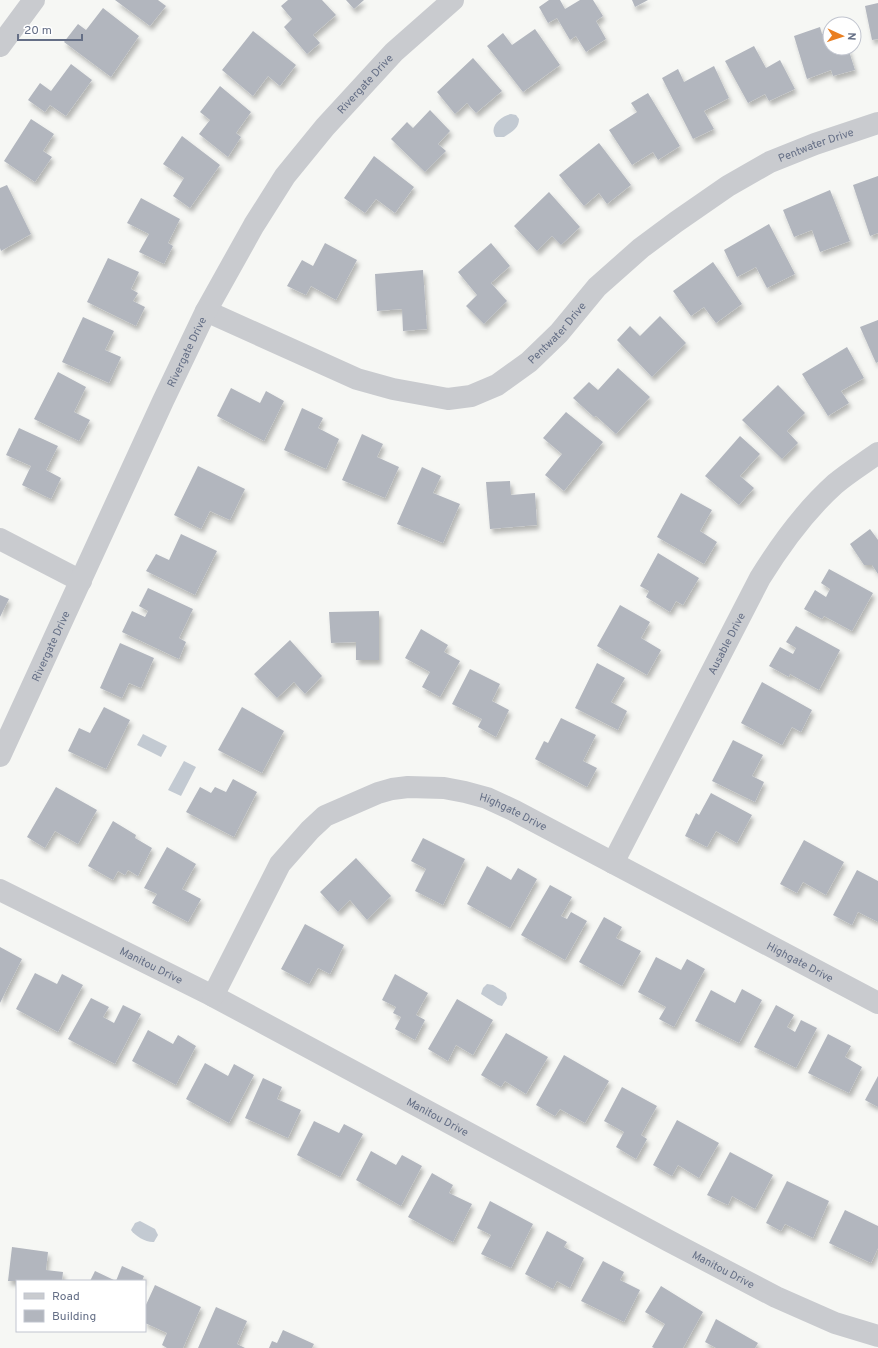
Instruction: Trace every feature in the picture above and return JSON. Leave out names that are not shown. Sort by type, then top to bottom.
[{"type":"street","points":[[0,46],[34,0]]},
{"type":"street","name":"Rivergate Drive","points":[[0,756],[163,401],[206,311],[254,225],[285,176],[325,127],[394,52],[453,0]]},
{"type":"street","name":"Pentwater Drive","points":[[206,311],[357,379],[393,389],[448,399],[471,396],[497,385],[528,362],[559,333],[598,287],[641,248],[728,186],[770,162],[815,144],[878,123]]},
{"type":"street","name":"Ausable Drive","points":[[613,863],[757,585],[776,552],[796,524],[831,488],[851,472],[878,454]]},
{"type":"street","points":[[0,539],[81,581]]},
{"type":"street","name":"Highgate Drive","points":[[213,996],[280,864],[310,830],[325,816],[378,793],[392,789],[444,788],[487,798],[878,1003]]},
{"type":"street","name":"Manitou Drive","points":[[0,890],[213,996],[776,1297],[835,1323],[878,1336]]},
{"type":"shaded area","points":[[511,114],[516,115],[519,119],[518,125],[512,132],[504,137],[496,137],[494,129],[497,122],[503,117]]},
{"type":"shaded area","points":[[143,734],[167,746],[161,757],[137,745]]},
{"type":"shaded area","points":[[184,761],[196,767],[181,796],[168,790]]},
{"type":"shaded area","points":[[487,984],[493,985],[506,993],[507,998],[502,1006],[481,994],[483,988]]},
{"type":"shaded area","points":[[140,1221],[155,1229],[158,1235],[154,1242],[141,1239],[131,1230],[135,1223]]},
{"type":"building","points":[[115,0],[158,0],[166,6],[150,26]]},
{"type":"building","points":[[288,0],[322,0],[336,15],[313,35],[320,43],[307,54],[284,27],[292,19],[281,6]]},
{"type":"building","points":[[346,0],[364,0],[354,9]]},
{"type":"building","points":[[549,0],[560,0],[565,9],[580,0],[593,0],[603,16],[596,21],[606,39],[586,52],[576,36],[570,40],[557,18],[548,23],[539,7]]},
{"type":"building","points":[[632,0],[648,0],[635,7]]},
{"type":"building","points":[[878,3],[878,39],[872,40],[865,6]]},
{"type":"building","points":[[103,8],[139,36],[111,77],[64,42],[78,24],[86,30]]},
{"type":"building","points":[[820,27],[822,34],[822,56],[851,56],[855,70],[833,76],[831,70],[807,79],[794,36]]},
{"type":"building","points":[[535,29],[560,65],[523,92],[487,46],[503,33],[512,45]]},
{"type":"building","points":[[253,31],[296,65],[280,86],[268,76],[253,96],[222,70]]},
{"type":"building","points":[[754,46],[766,68],[780,60],[795,89],[769,101],[765,94],[748,103],[725,61]]},
{"type":"building","points":[[473,58],[502,91],[476,113],[467,103],[455,114],[437,92]]},
{"type":"building","points":[[71,64],[92,80],[66,116],[50,105],[45,112],[28,100],[40,83],[51,91]]},
{"type":"building","points":[[714,66],[729,98],[704,111],[714,129],[693,139],[662,78],[678,69],[684,82]]},
{"type":"building","points":[[220,86],[251,112],[236,133],[241,137],[228,157],[199,134],[210,120],[200,112]]},
{"type":"building","points":[[648,93],[680,146],[658,160],[653,152],[632,165],[609,130],[637,112],[631,103]]},
{"type":"building","points":[[430,110],[450,131],[438,144],[446,151],[425,172],[391,139],[407,122],[413,128]]},
{"type":"building","points":[[31,119],[54,134],[43,151],[52,157],[35,182],[4,161]]},
{"type":"building","points":[[182,136],[220,165],[190,208],[173,196],[184,178],[163,164]]},
{"type":"building","points":[[599,143],[631,185],[607,204],[599,193],[584,206],[559,175]]},
{"type":"building","points":[[374,156],[414,187],[395,213],[376,199],[365,213],[344,198]]},
{"type":"building","points":[[878,176],[878,233],[870,236],[853,185]]},
{"type":"building","points":[[7,185],[31,234],[1,251],[0,188]]},
{"type":"building","points":[[830,190],[850,241],[820,252],[812,230],[794,237],[783,210]]},
{"type":"building","points":[[549,192],[580,227],[561,245],[552,236],[537,251],[514,226]]},
{"type":"building","points":[[141,198],[180,219],[168,243],[173,246],[164,264],[139,252],[149,234],[127,223]]},
{"type":"building","points":[[769,224],[795,274],[767,288],[756,267],[737,277],[724,250]]},
{"type":"building","points":[[325,243],[357,260],[336,300],[311,286],[306,295],[287,286],[302,260],[313,266]]},
{"type":"building","points":[[491,243],[510,266],[491,283],[507,301],[484,324],[466,306],[477,295],[458,272]]},
{"type":"building","points":[[108,258],[139,272],[131,289],[138,293],[133,301],[145,307],[136,326],[87,302]]},
{"type":"building","points":[[713,262],[742,304],[716,323],[704,307],[691,316],[673,291]]},
{"type":"building","points":[[423,270],[427,329],[403,331],[402,309],[377,311],[375,274]]},
{"type":"building","points":[[660,316],[686,343],[652,377],[617,340],[630,326],[640,336]]},
{"type":"building","points":[[83,317],[114,331],[105,350],[121,357],[109,383],[62,362]]},
{"type":"building","points":[[878,320],[878,362],[876,363],[860,327]]},
{"type":"building","points":[[847,347],[864,378],[841,391],[849,403],[828,416],[802,374]]},
{"type":"building","points":[[618,368],[650,397],[616,434],[573,398],[589,382],[598,390]]},
{"type":"building","points":[[58,372],[86,387],[74,412],[90,420],[79,441],[34,419]]},
{"type":"building","points":[[778,385],[805,413],[787,431],[798,443],[782,459],[742,420]]},
{"type":"building","points":[[231,388],[260,403],[266,391],[284,401],[264,441],[217,416]]},
{"type":"building","points":[[302,408],[323,418],[318,428],[339,439],[326,469],[284,450]]},
{"type":"building","points":[[566,412],[603,442],[564,491],[545,475],[562,454],[543,438]]},
{"type":"building","points":[[19,428],[58,446],[46,470],[61,478],[51,499],[22,485],[31,466],[6,455]]},
{"type":"building","points":[[362,434],[383,444],[377,457],[399,467],[385,498],[342,480]]},
{"type":"building","points":[[740,436],[760,454],[740,476],[754,488],[739,505],[705,476]]},
{"type":"building","points":[[198,466],[245,489],[230,520],[210,511],[201,529],[174,515]]},
{"type":"building","points":[[422,467],[441,476],[433,493],[460,504],[443,543],[397,524]]},
{"type":"building","points":[[510,481],[511,495],[535,493],[537,525],[490,529],[486,482]]},
{"type":"building","points":[[681,493],[712,510],[700,531],[717,542],[704,564],[657,537]]},
{"type":"building","points":[[870,529],[878,540],[878,574],[872,565],[864,565],[850,544]]},
{"type":"building","points":[[181,534],[217,551],[195,595],[146,571],[156,554],[169,560]]},
{"type":"building","points":[[658,553],[699,578],[683,605],[676,601],[670,612],[646,597],[649,591],[640,586]]},
{"type":"building","points":[[829,569],[873,593],[852,631],[824,616],[822,619],[804,609],[815,590],[826,597],[830,589],[821,583]]},
{"type":"building","points":[[148,588],[193,609],[179,638],[186,642],[179,659],[122,632],[132,611],[145,617],[148,611],[139,606]]},
{"type":"building","points":[[0,595],[9,599],[0,617]]},
{"type":"building","points":[[620,605],[650,622],[641,638],[661,650],[647,675],[597,646]]},
{"type":"building","points":[[379,611],[379,660],[356,660],[356,642],[331,643],[329,612]]},
{"type":"building","points":[[796,626],[840,650],[819,690],[790,674],[789,677],[769,666],[780,647],[793,654],[796,648],[786,642]]},
{"type":"building","points":[[421,629],[448,645],[444,652],[460,661],[440,697],[422,687],[430,672],[405,658]]},
{"type":"building","points":[[290,640],[322,676],[305,694],[294,682],[277,698],[254,674]]},
{"type":"building","points":[[120,643],[154,658],[141,688],[129,683],[122,698],[100,688]]},
{"type":"building","points":[[597,663],[625,678],[611,702],[627,711],[618,730],[575,708]]},
{"type":"building","points":[[470,669],[500,684],[492,701],[509,710],[496,737],[478,727],[482,719],[452,704]]},
{"type":"building","points":[[762,682],[812,710],[801,732],[792,727],[782,745],[741,723]]},
{"type":"building","points":[[104,707],[130,720],[106,769],[68,751],[79,728],[90,733]]},
{"type":"building","points":[[242,707],[284,731],[262,773],[218,750]]},
{"type":"building","points":[[561,718],[596,735],[583,761],[597,768],[587,787],[535,759],[544,741],[548,743]]},
{"type":"building","points":[[733,740],[763,755],[752,776],[764,782],[755,802],[712,781]]},
{"type":"building","points":[[233,779],[257,792],[234,837],[186,812],[200,787],[211,793],[215,787],[226,792]]},
{"type":"building","points":[[56,787],[97,810],[78,844],[55,831],[45,848],[27,837]]},
{"type":"building","points":[[711,793],[752,815],[737,843],[716,831],[707,847],[685,836],[696,813],[699,815]]},
{"type":"building","points":[[113,821],[136,835],[135,838],[152,848],[138,876],[128,870],[125,875],[118,871],[113,880],[88,866]]},
{"type":"building","points":[[423,838],[465,859],[443,905],[415,891],[426,869],[411,861]]},
{"type":"building","points":[[804,840],[844,862],[826,895],[803,882],[797,893],[780,884]]},
{"type":"building","points":[[167,847],[196,864],[182,889],[201,899],[188,922],[152,903],[157,894],[144,888]]},
{"type":"building","points":[[356,858],[391,896],[367,920],[350,900],[338,912],[320,892]]},
{"type":"building","points":[[487,866],[511,880],[518,868],[537,879],[510,928],[467,904]]},
{"type":"building","points":[[857,870],[878,881],[878,922],[858,912],[852,925],[833,915]]},
{"type":"building","points":[[550,885],[572,897],[561,916],[567,919],[571,912],[587,921],[565,960],[521,935]]},
{"type":"building","points":[[604,917],[622,927],[616,938],[641,951],[622,986],[579,962]]},
{"type":"building","points":[[305,924],[344,945],[330,974],[318,968],[309,984],[281,969]]},
{"type":"building","points":[[0,947],[22,959],[0,1003]]},
{"type":"building","points":[[656,957],[681,970],[687,959],[705,969],[674,1027],[659,1019],[666,1007],[638,992]]},
{"type":"building","points":[[35,973],[57,984],[62,974],[83,985],[58,1032],[16,1009]]},
{"type":"building","points":[[395,974],[428,993],[416,1015],[425,1020],[415,1040],[395,1029],[401,1017],[393,1013],[396,1007],[382,1000]]},
{"type":"building","points":[[742,989],[762,1000],[739,1043],[695,1021],[711,990],[735,1003]]},
{"type":"building","points":[[91,998],[109,1007],[103,1017],[114,1023],[123,1005],[141,1014],[115,1064],[68,1039]]},
{"type":"building","points":[[457,999],[493,1020],[473,1055],[456,1045],[448,1061],[428,1049]]},
{"type":"building","points":[[776,1005],[794,1015],[787,1027],[795,1032],[801,1020],[817,1028],[796,1068],[754,1047]]},
{"type":"building","points":[[148,1030],[173,1044],[178,1035],[196,1046],[176,1085],[132,1061]]},
{"type":"building","points":[[506,1033],[548,1057],[526,1094],[505,1081],[501,1087],[481,1075]]},
{"type":"building","points":[[828,1034],[851,1046],[845,1057],[862,1067],[849,1093],[808,1073]]},
{"type":"building","points":[[564,1055],[609,1081],[585,1123],[560,1109],[555,1116],[536,1105]]},
{"type":"building","points":[[205,1063],[228,1076],[234,1064],[254,1075],[229,1123],[186,1099]]},
{"type":"building","points":[[878,1076],[878,1107],[865,1100]]},
{"type":"building","points":[[263,1078],[282,1087],[277,1099],[301,1110],[288,1138],[245,1118]]},
{"type":"building","points":[[622,1087],[657,1106],[641,1135],[647,1139],[636,1159],[616,1147],[624,1132],[604,1121]]},
{"type":"building","points":[[677,1120],[719,1143],[699,1178],[678,1165],[672,1176],[653,1165]]},
{"type":"building","points":[[314,1121],[339,1133],[344,1124],[363,1134],[340,1177],[297,1155]]},
{"type":"building","points":[[371,1151],[396,1165],[402,1155],[422,1166],[401,1206],[356,1180]]},
{"type":"building","points":[[730,1152],[773,1175],[755,1209],[732,1196],[728,1205],[707,1195]]},
{"type":"building","points":[[432,1173],[453,1185],[449,1193],[472,1204],[453,1242],[408,1217]]},
{"type":"building","points":[[787,1181],[829,1201],[813,1238],[785,1224],[781,1231],[766,1223]]},
{"type":"building","points":[[490,1201],[533,1224],[511,1268],[481,1254],[491,1235],[477,1228]]},
{"type":"building","points":[[845,1210],[878,1226],[878,1248],[871,1263],[829,1243]]},
{"type":"building","points":[[547,1231],[567,1242],[564,1247],[584,1258],[570,1288],[557,1281],[553,1289],[525,1274]]},
{"type":"building","points":[[12,1247],[48,1252],[46,1270],[63,1272],[62,1280],[8,1281]]},
{"type":"building","points":[[603,1261],[624,1272],[620,1280],[640,1290],[624,1322],[581,1301]]},
{"type":"building","points":[[122,1266],[144,1276],[142,1280],[116,1280]]},
{"type":"building","points":[[95,1271],[114,1280],[90,1280]]},
{"type":"building","points":[[155,1285],[201,1307],[183,1348],[167,1348],[162,1345],[167,1333],[146,1323],[146,1305]]},
{"type":"building","points":[[661,1286],[703,1312],[683,1348],[652,1347],[665,1324],[645,1312]]},
{"type":"building","points":[[216,1307],[247,1321],[237,1344],[245,1348],[198,1348]]},
{"type":"building","points":[[716,1319],[758,1343],[755,1348],[716,1348],[705,1342]]},
{"type":"building","points":[[283,1330],[314,1344],[312,1348],[269,1348],[272,1341],[277,1343]]}]
